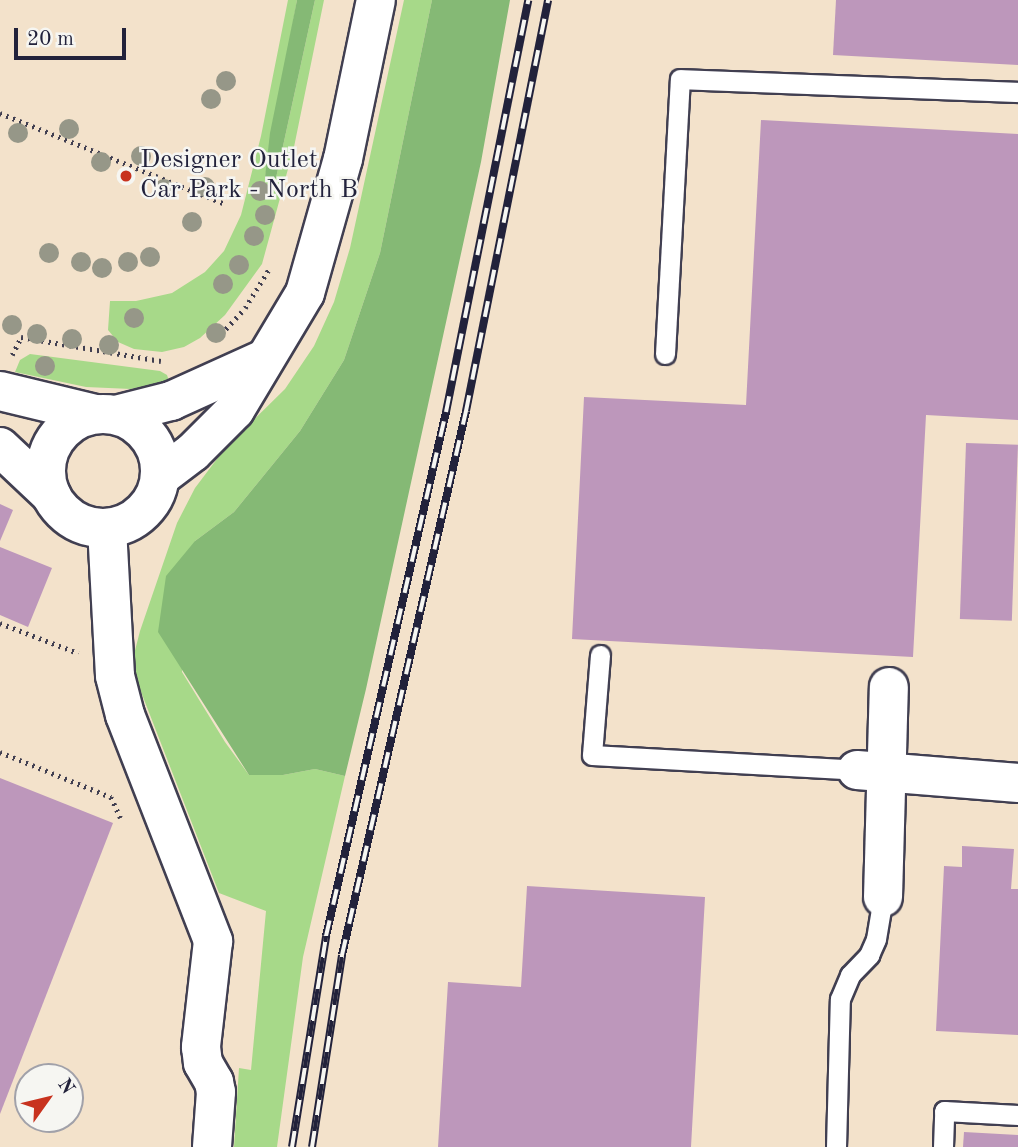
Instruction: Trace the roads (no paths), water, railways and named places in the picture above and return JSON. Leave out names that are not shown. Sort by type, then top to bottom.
[{"type":"main road","points":[[160,477],[193,452],[235,410],[264,359],[294,316],[309,282],[343,159],[376,0]]},
{"type":"main road","points":[[52,496],[46,468],[54,442],[74,422],[171,401],[264,359]]},
{"type":"main road","points":[[0,447],[52,496],[65,513],[75,520],[107,528],[125,524],[141,514],[153,499],[160,477],[158,454],[149,437],[136,424],[105,414],[1,391]]},
{"type":"main road","points":[[107,528],[114,667],[125,715],[212,931],[201,1047],[203,1063],[215,1082],[212,1147]]},
{"type":"main road","points":[[883,897],[872,772],[889,687]]},
{"type":"main road","points":[[872,772],[1018,783]]},
{"type":"lane","points":[[665,354],[680,79],[1018,92]]},
{"type":"lane","points":[[600,655],[592,755],[872,772]]},
{"type":"lane","points":[[836,1147],[840,999],[850,975],[869,955],[876,939],[883,897]]},
{"type":"lane","points":[[943,1147],[944,1111],[1018,1115]]},
{"type":"railway","points":[[292,1147],[326,936],[446,412],[528,0]]},
{"type":"railway","points":[[312,1147],[342,955],[466,411],[548,0]]},
{"type":"place","name":"Designer Outlet Car Park - North B","points":[[126,176]]}]
